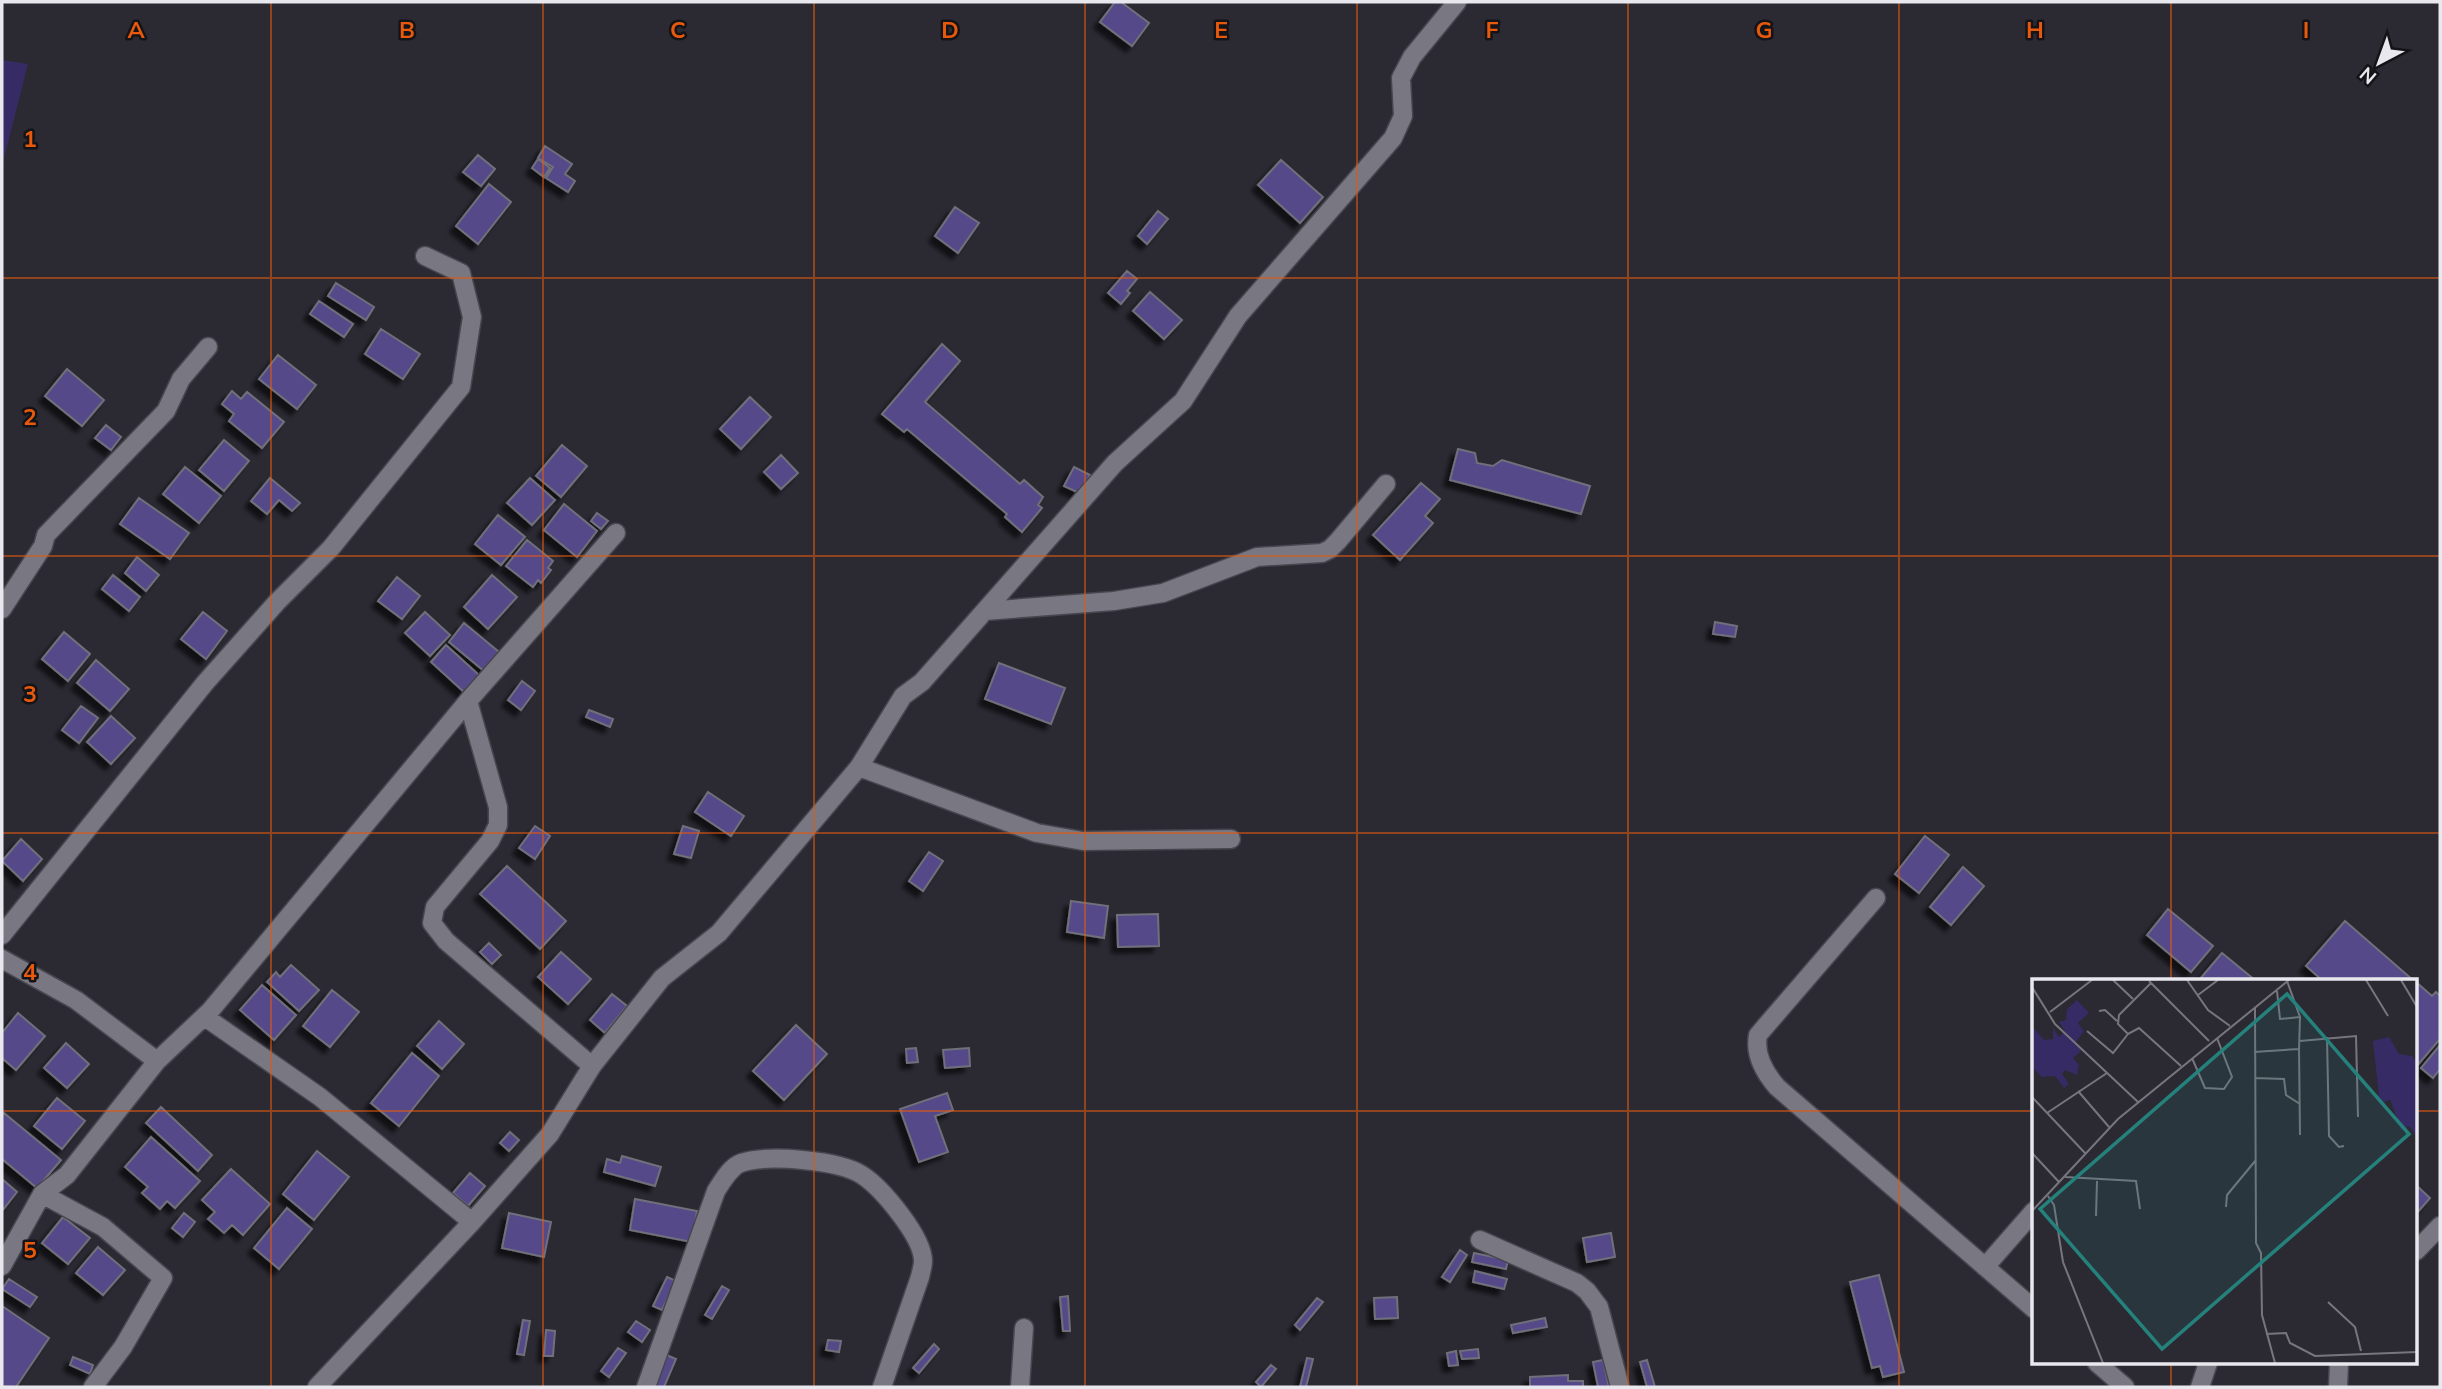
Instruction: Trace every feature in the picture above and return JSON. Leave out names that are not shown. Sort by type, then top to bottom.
[{"type":"street","points":[[317,1387],[472,1222],[550,1134],[592,1066],[662,978],[719,933],[859,767],[903,696],[922,682],[1115,463],[1183,401],[1238,316],[1394,138],[1403,116],[1401,78],[1412,57],[1457,2]]},
{"type":"street","points":[[2,935],[205,683],[331,548],[461,387],[472,317],[461,273],[425,256]]},
{"type":"street","points":[[2,609],[43,546],[46,535],[166,411],[181,379],[208,347]]},
{"type":"street","points":[[985,611],[1114,601],[1163,593],[1257,557],[1322,553],[1338,541],[1386,484]]},
{"type":"street","points":[[472,1222],[320,1097],[205,1017],[468,701],[616,533]]},
{"type":"street","points":[[468,701],[498,807],[498,825],[490,841],[435,907],[432,923],[446,941],[592,1066]]},
{"type":"street","points":[[859,767],[1037,833],[1083,841],[1231,839]]},
{"type":"street","points":[[1876,898],[1758,1035],[1756,1045],[1759,1059],[1777,1087],[2032,1307]]},
{"type":"street","points":[[2,959],[76,1000],[157,1061]]},
{"type":"street","points":[[2,1266],[43,1194],[67,1175],[157,1061],[216,1005]]},
{"type":"street","points":[[646,1387],[716,1191],[724,1178],[740,1163],[816,1160],[861,1175],[885,1197],[915,1235],[923,1260],[920,1277],[882,1387]]},
{"type":"street","points":[[43,1194],[103,1227],[163,1278],[123,1347],[93,1387]]},
{"type":"street","points":[[1985,1267],[2032,1213]]},
{"type":"street","points":[[2418,1249],[2440,1226]]},
{"type":"street","points":[[1480,1240],[1577,1283],[1587,1290],[1599,1307],[1620,1387]]},
{"type":"street","points":[[1020,1387],[1024,1328]]},
{"type":"street","points":[[2098,1364],[2124,1387]]},
{"type":"street","points":[[2200,1387],[2208,1364]]},
{"type":"street","points":[[2338,1387],[2339,1364]]},
{"type":"shaded area","points":[[2,60],[28,64],[2,166]]},
{"type":"building","points":[[1115,2],[1121,2],[1149,23],[1132,46],[1100,22]]},
{"type":"building","points":[[545,146],[572,164],[565,174],[575,181],[568,192],[546,178],[553,167],[538,158]]},
{"type":"building","points":[[478,155],[495,169],[481,186],[463,172]]},
{"type":"building","points":[[538,159],[550,168],[544,177],[532,168]]},
{"type":"building","points":[[1281,160],[1323,197],[1300,223],[1258,185]]},
{"type":"building","points":[[489,184],[511,202],[478,244],[456,226]]},
{"type":"building","points":[[955,207],[979,223],[958,253],[935,236]]},
{"type":"building","points":[[1158,211],[1168,219],[1147,244],[1138,236]]},
{"type":"building","points":[[1127,271],[1137,279],[1121,304],[1108,293]]},
{"type":"building","points":[[336,283],[374,307],[366,320],[328,296]]},
{"type":"building","points":[[1150,292],[1182,320],[1164,339],[1133,311]]},
{"type":"building","points":[[319,301],[353,324],[344,337],[310,314]]},
{"type":"building","points":[[381,329],[420,354],[403,379],[365,354]]},
{"type":"building","points":[[942,344],[960,361],[925,402],[1020,484],[1024,480],[1043,497],[1038,505],[1042,508],[1022,532],[1005,517],[1007,514],[907,429],[904,432],[882,414]]},
{"type":"building","points":[[278,355],[316,385],[297,409],[259,379]]},
{"type":"building","points":[[67,369],[104,400],[82,426],[45,396]]},
{"type":"building","points":[[232,391],[241,399],[247,392],[284,422],[262,448],[229,421],[234,414],[222,404]]},
{"type":"building","points":[[750,397],[771,417],[741,449],[720,429]]},
{"type":"building","points":[[106,425],[121,437],[111,450],[95,438]]},
{"type":"building","points":[[224,440],[249,461],[224,491],[199,470]]},
{"type":"building","points":[[562,445],[587,466],[561,497],[536,476]]},
{"type":"building","points":[[1458,449],[1475,453],[1477,463],[1493,466],[1502,460],[1590,486],[1581,514],[1450,480]]},
{"type":"building","points":[[781,455],[798,473],[781,489],[764,472]]},
{"type":"building","points":[[185,467],[221,496],[199,523],[163,494]]},
{"type":"building","points":[[1074,467],[1090,475],[1081,494],[1064,486]]},
{"type":"building","points":[[270,478],[300,503],[292,511],[279,500],[267,514],[251,501]]},
{"type":"building","points":[[530,478],[555,500],[532,525],[507,503]]},
{"type":"building","points":[[1421,483],[1440,499],[1425,516],[1433,523],[1400,560],[1373,535]]},
{"type":"building","points":[[139,498],[189,533],[170,559],[120,524]]},
{"type":"building","points":[[564,504],[597,531],[577,557],[544,530]]},
{"type":"building","points":[[597,513],[608,521],[601,529],[591,521]]},
{"type":"building","points":[[498,515],[525,537],[501,565],[475,544]]},
{"type":"building","points":[[527,540],[553,561],[548,568],[551,570],[541,583],[538,580],[533,587],[506,566]]},
{"type":"building","points":[[137,557],[159,575],[146,591],[125,573]]},
{"type":"building","points":[[113,575],[140,597],[129,611],[102,589]]},
{"type":"building","points":[[492,575],[517,597],[488,629],[464,607]]},
{"type":"building","points":[[397,577],[420,596],[402,619],[378,601]]},
{"type":"building","points":[[203,612],[227,631],[206,659],[181,639]]},
{"type":"building","points":[[425,612],[450,635],[430,656],[405,633]]},
{"type":"building","points":[[1715,622],[1737,626],[1735,637],[1713,634]]},
{"type":"building","points":[[464,623],[499,652],[484,671],[449,642]]},
{"type":"building","points":[[64,632],[90,654],[68,681],[42,659]]},
{"type":"building","points":[[446,645],[479,675],[464,692],[431,662]]},
{"type":"building","points":[[96,660],[129,689],[110,711],[77,683]]},
{"type":"building","points":[[999,663],[1065,688],[1051,724],[985,699]]},
{"type":"building","points":[[522,681],[535,691],[521,710],[508,700]]},
{"type":"building","points":[[81,706],[98,718],[79,743],[62,730]]},
{"type":"building","points":[[589,710],[613,719],[610,727],[586,717]]},
{"type":"building","points":[[111,716],[135,738],[111,764],[87,742]]},
{"type":"building","points":[[708,792],[744,816],[731,836],[695,812]]},
{"type":"building","points":[[535,826],[550,836],[535,859],[519,848]]},
{"type":"building","points":[[683,826],[699,831],[691,858],[674,854]]},
{"type":"building","points":[[1925,836],[1949,855],[1919,893],[1895,874]]},
{"type":"building","points":[[21,839],[42,859],[23,881],[2,861]]},
{"type":"building","points":[[929,852],[943,861],[923,891],[909,881]]},
{"type":"building","points":[[507,866],[566,921],[540,949],[480,894]]},
{"type":"building","points":[[1963,867],[1984,886],[1951,925],[1930,907]]},
{"type":"building","points":[[1071,901],[1108,906],[1104,938],[1067,932]]},
{"type":"building","points":[[2168,909],[2213,946],[2191,972],[2147,935]]},
{"type":"building","points":[[1158,914],[1159,946],[1118,947],[1117,915]]},
{"type":"building","points":[[2345,921],[2412,979],[2321,979],[2306,966]]},
{"type":"building","points":[[489,943],[501,955],[492,964],[480,952]]},
{"type":"building","points":[[561,952],[591,979],[568,1004],[538,977]]},
{"type":"building","points":[[2222,953],[2254,979],[2200,979]]},
{"type":"building","points":[[291,965],[319,990],[299,1011],[267,982],[276,972],[280,977]]},
{"type":"building","points":[[2418,984],[2432,996],[2436,992],[2440,996],[2440,1039],[2418,1065]]},
{"type":"building","points":[[262,985],[296,1015],[274,1040],[240,1010]]},
{"type":"building","points":[[332,990],[359,1012],[330,1047],[303,1026]]},
{"type":"building","points":[[612,994],[627,1006],[605,1033],[590,1020]]},
{"type":"building","points":[[18,1013],[45,1036],[16,1070],[2,1058],[2,1033]]},
{"type":"building","points":[[439,1021],[464,1044],[442,1069],[417,1046]]},
{"type":"building","points":[[796,1025],[827,1054],[784,1100],[753,1071]]},
{"type":"building","points":[[66,1043],[89,1064],[67,1088],[44,1068]]},
{"type":"building","points":[[2440,1045],[2440,1069],[2433,1078],[2421,1068]]},
{"type":"building","points":[[916,1048],[918,1062],[907,1063],[906,1049]]},
{"type":"building","points":[[969,1048],[970,1066],[945,1068],[943,1050]]},
{"type":"building","points":[[412,1053],[439,1076],[399,1126],[371,1103]]},
{"type":"building","points":[[947,1093],[953,1110],[935,1116],[948,1152],[919,1162],[900,1109]]},
{"type":"building","points":[[57,1098],[85,1121],[62,1149],[34,1126]]},
{"type":"building","points":[[161,1107],[212,1155],[198,1171],[146,1123]]},
{"type":"building","points":[[4,1113],[61,1160],[37,1188],[2,1159]]},
{"type":"building","points":[[510,1132],[519,1140],[509,1151],[500,1143]]},
{"type":"building","points":[[151,1137],[200,1181],[175,1208],[167,1201],[160,1209],[142,1193],[148,1187],[125,1167]]},
{"type":"building","points":[[317,1151],[349,1177],[314,1220],[283,1194]]},
{"type":"building","points":[[622,1156],[661,1167],[655,1186],[604,1172],[607,1159],[620,1163]]},
{"type":"building","points":[[231,1169],[270,1204],[243,1235],[232,1225],[224,1233],[208,1219],[215,1212],[202,1200]]},
{"type":"building","points":[[470,1173],[485,1186],[468,1206],[453,1193]]},
{"type":"building","points":[[2,1179],[17,1192],[2,1211]]},
{"type":"building","points":[[2418,1187],[2430,1198],[2418,1212]]},
{"type":"building","points":[[635,1199],[697,1211],[692,1242],[630,1230]]},
{"type":"building","points":[[287,1208],[312,1229],[279,1269],[254,1248]]},
{"type":"building","points":[[184,1213],[195,1222],[183,1237],[172,1228]]},
{"type":"building","points":[[509,1213],[551,1222],[544,1257],[502,1248]]},
{"type":"building","points":[[63,1217],[90,1238],[68,1264],[42,1243]]},
{"type":"building","points":[[1611,1233],[1615,1257],[1587,1262],[1583,1238]]},
{"type":"building","points":[[98,1247],[125,1270],[103,1295],[76,1273]]},
{"type":"building","points":[[1460,1250],[1467,1255],[1450,1282],[1442,1277]]},
{"type":"building","points":[[1474,1253],[1508,1260],[1506,1269],[1472,1262]]},
{"type":"building","points":[[1475,1271],[1507,1279],[1504,1289],[1473,1282]]},
{"type":"building","points":[[1879,1275],[1904,1372],[1883,1377],[1880,1366],[1872,1368],[1850,1282]]},
{"type":"building","points":[[667,1277],[676,1281],[662,1310],[653,1306]]},
{"type":"building","points":[[9,1279],[37,1297],[30,1307],[2,1289]]},
{"type":"building","points":[[722,1286],[729,1290],[712,1319],[705,1315]]},
{"type":"building","points":[[1068,1296],[1070,1331],[1063,1331],[1060,1297]]},
{"type":"building","points":[[1397,1297],[1398,1318],[1375,1319],[1374,1298]]},
{"type":"building","points":[[1317,1298],[1323,1302],[1300,1330],[1295,1325]]},
{"type":"building","points":[[2,1306],[49,1338],[16,1387],[2,1386]]},
{"type":"building","points":[[1545,1318],[1547,1327],[1513,1333],[1511,1325]]},
{"type":"building","points":[[523,1320],[530,1321],[524,1355],[517,1354]]},
{"type":"building","points":[[636,1321],[650,1330],[642,1342],[628,1332]]},
{"type":"building","points":[[546,1330],[555,1331],[553,1356],[544,1356]]},
{"type":"building","points":[[828,1340],[841,1341],[839,1352],[826,1350]]},
{"type":"building","points":[[934,1344],[939,1349],[919,1373],[913,1368]]},
{"type":"building","points":[[618,1348],[626,1353],[609,1377],[601,1371]]},
{"type":"building","points":[[1478,1349],[1479,1358],[1462,1359],[1460,1351]]},
{"type":"building","points":[[1456,1351],[1458,1365],[1449,1366],[1447,1353]]},
{"type":"building","points":[[662,1353],[676,1359],[664,1387],[648,1387]]},
{"type":"building","points":[[73,1357],[93,1365],[90,1374],[70,1365]]},
{"type":"building","points":[[1307,1358],[1313,1359],[1306,1387],[1300,1387]]},
{"type":"building","points":[[1603,1360],[1609,1387],[1598,1387],[1593,1362]]},
{"type":"building","points":[[1647,1360],[1655,1387],[1647,1387],[1640,1362]]},
{"type":"building","points":[[1271,1365],[1276,1369],[1261,1387],[1256,1382]]},
{"type":"building","points":[[1568,1375],[1568,1381],[1583,1381],[1583,1387],[1530,1387],[1530,1377]]}]
